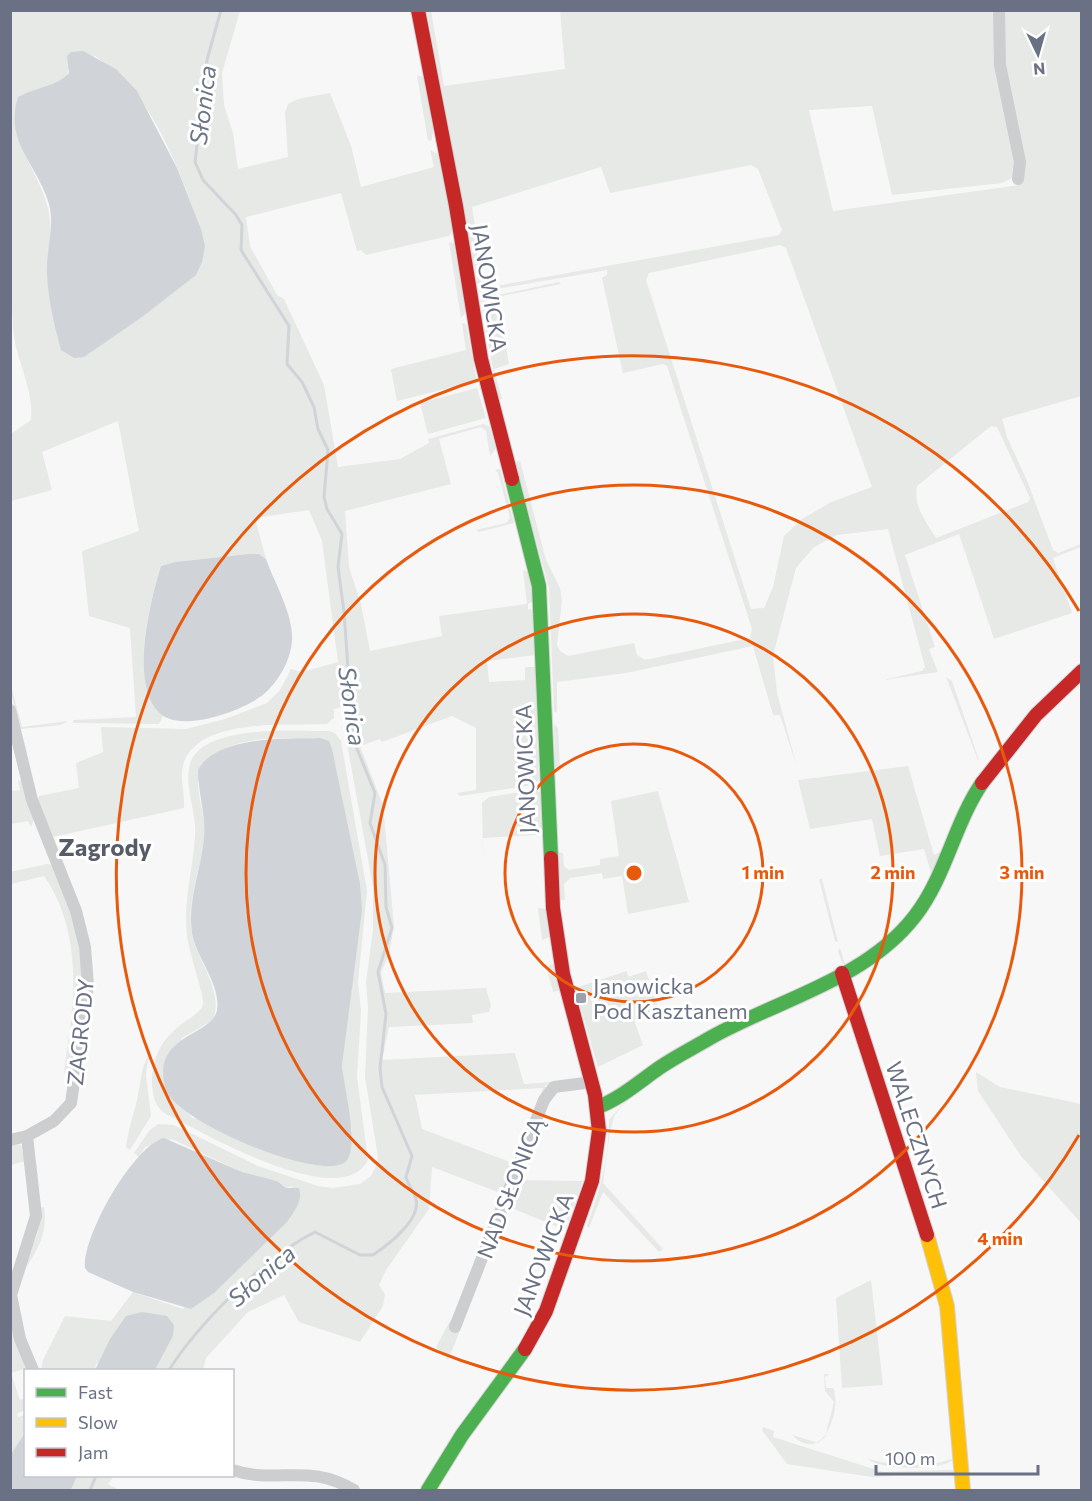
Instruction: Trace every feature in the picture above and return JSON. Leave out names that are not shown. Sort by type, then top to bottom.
[{"type":"street","name":"JANOWICKA","points":[[418,10],[456,206],[481,359],[494,418],[537,576],[542,622],[553,908],[565,980],[598,1107],[599,1143],[596,1167],[546,1311],[526,1347],[468,1426],[428,1491]]},
{"type":"street","points":[[999,10],[1000,65],[1021,169],[1018,179]]},
{"type":"street","points":[[598,1107],[611,1102],[648,1074],[748,1018],[842,973],[881,950],[914,918],[936,880],[980,784],[1042,710],[1082,671]]},
{"type":"street","name":"ZAGRODY","points":[[10,710],[32,801],[76,910],[85,947],[88,986],[71,1103],[54,1121],[27,1136],[10,1140]]},
{"type":"street","name":"WALECZNYCH","points":[[842,973],[942,1282],[963,1491]]},
{"type":"street","name":"NAD SŁONICĄ","points":[[455,1327],[544,1100],[554,1087],[592,1082]]},
{"type":"street","points":[[27,1136],[36,1216],[11,1295],[20,1339],[32,1369]]},
{"type":"street","points":[[234,1471],[250,1475],[313,1474],[338,1481],[354,1491]]},
{"type":"shaded area","points":[[988,10],[995,14],[1017,166],[1012,178],[1002,183],[892,195],[872,106],[809,110],[833,211],[1019,185],[1023,179],[1003,66],[1002,11],[1081,11],[1081,396],[1002,419],[1007,437],[1028,483],[1053,550],[1058,553],[1081,544],[1081,547],[1053,558],[1072,613],[994,639],[959,534],[905,555],[935,647],[929,649],[938,672],[883,680],[922,671],[925,667],[888,529],[837,535],[814,547],[796,568],[773,655],[777,693],[797,767],[780,715],[773,715],[753,646],[626,673],[557,682],[557,713],[554,711],[549,588],[515,462],[520,461],[546,560],[560,588],[562,601],[557,645],[560,651],[568,656],[634,643],[637,655],[645,660],[750,638],[752,629],[667,366],[663,364],[623,373],[602,278],[607,275],[607,270],[479,292],[427,11],[431,11],[444,86],[565,69],[560,11]],"holes":[[[751,165],[758,169],[782,230],[779,235],[490,287],[484,282],[472,207],[601,167],[610,193]],[[780,245],[786,248],[872,487],[831,502],[802,519],[784,536],[773,587],[764,608],[751,609],[646,280],[649,273]],[[991,426],[997,427],[1030,498],[1028,502],[936,538],[919,507],[917,486]]]},
{"type":"shaded area","points":[[10,11],[240,11],[222,73],[224,105],[233,133],[238,169],[288,157],[285,113],[288,104],[298,99],[330,93],[351,146],[361,187],[434,167],[430,150],[438,154],[453,231],[449,236],[366,255],[361,250],[357,251],[341,193],[246,217],[250,246],[277,295],[284,299],[324,385],[338,467],[400,459],[429,443],[428,439],[483,424],[489,426],[496,448],[490,456],[486,431],[481,427],[439,439],[451,484],[345,511],[349,567],[361,604],[370,651],[442,636],[439,616],[527,604],[523,570],[531,573],[534,600],[528,604],[528,609],[535,610],[535,655],[487,661],[489,682],[525,680],[525,667],[535,667],[539,780],[533,785],[460,796],[457,793],[476,790],[476,728],[452,716],[382,742],[380,739],[360,746],[383,805],[394,926],[389,955],[381,972],[385,993],[486,988],[491,1006],[489,1012],[472,1015],[473,1023],[389,1027],[382,1060],[515,1053],[524,1084],[580,1080],[546,1085],[545,1087],[551,1087],[536,1108],[543,1088],[415,1095],[422,1129],[515,1164],[503,1194],[432,1167],[429,1209],[386,1270],[379,1285],[385,1294],[383,1306],[360,1342],[299,1322],[284,1295],[248,1312],[206,1358],[203,1369],[156,1369],[173,1336],[96,1364],[95,1369],[41,1369],[43,1360],[65,1316],[111,1321],[133,1292],[183,1309],[293,1186],[286,1188],[277,1181],[242,1172],[172,1139],[145,1147],[139,1157],[134,1153],[149,1131],[158,1124],[174,1125],[258,1166],[318,1186],[333,1188],[360,1184],[371,1176],[378,1157],[365,1077],[368,1008],[366,982],[373,930],[373,887],[348,749],[343,707],[334,709],[334,718],[327,724],[248,727],[208,737],[193,748],[184,762],[182,773],[184,808],[53,837],[36,800],[39,796],[79,788],[76,763],[103,752],[101,727],[186,729],[225,719],[267,703],[280,690],[291,669],[302,672],[338,662],[322,541],[309,510],[255,518],[266,559],[259,554],[248,554],[175,562],[161,566],[151,602],[144,644],[147,684],[153,702],[163,716],[159,724],[73,723],[73,720],[136,717],[130,628],[89,616],[82,551],[139,531],[118,421],[42,452],[52,490],[11,501],[11,434],[31,420],[31,408],[30,396],[14,339],[10,208]],"holes":[[[95,56],[116,72],[133,90],[161,133],[201,229],[47,270],[51,233],[50,218],[43,193],[21,147],[51,84],[64,78],[68,73],[69,65]]]},
{"type":"shaded area","points":[[83,51],[116,69],[137,91],[177,168],[201,229],[205,246],[202,262],[196,275],[142,317],[84,357],[74,358],[61,350],[50,302],[47,273],[51,230],[49,204],[18,140],[15,113],[18,97],[64,77],[69,73],[67,56],[71,52]]},
{"type":"shaded area","points":[[417,75],[423,77],[433,128],[432,140],[428,141]]},
{"type":"shaded area","points":[[449,242],[454,243],[466,312],[461,318]]},
{"type":"shaded area","points":[[559,282],[561,284],[497,297],[509,364],[494,369],[502,399],[499,400],[480,299]]},
{"type":"shaded area","points":[[462,323],[466,324],[477,381],[397,401],[391,369],[466,350]]},
{"type":"shaded area","points":[[477,388],[486,418],[428,434],[420,403]]},
{"type":"shaded area","points":[[500,469],[514,523],[479,532],[476,530],[506,523],[510,518],[498,473],[495,470]]},
{"type":"shaded area","points":[[259,554],[266,559],[287,610],[292,642],[283,670],[264,694],[243,706],[199,720],[172,720],[162,715],[152,702],[146,685],[144,665],[148,621],[161,566],[175,562]]},
{"type":"shaded area","points":[[946,677],[952,681],[979,760],[978,760]]},
{"type":"shaded area","points":[[10,682],[22,727],[68,721],[61,725],[21,729]]},
{"type":"shaded area","points":[[554,724],[558,728],[560,767],[555,768]]},
{"type":"shaded area","points":[[329,731],[335,733],[341,741],[367,891],[358,982],[361,1011],[357,1077],[368,1160],[353,1174],[330,1178],[301,1174],[270,1164],[208,1136],[164,1113],[156,1102],[152,1085],[153,1070],[161,1046],[203,1005],[188,942],[186,923],[195,836],[188,776],[196,753],[209,743],[250,733]],"holes":[[[320,738],[328,741],[337,777],[352,987],[342,1066],[352,1132],[193,1118],[167,1094],[182,1038],[213,1020],[216,1009],[213,987],[195,945],[191,922],[192,898],[204,838],[199,779],[212,758],[239,744],[272,739]]]},
{"type":"shaded area","points":[[320,738],[329,741],[332,749],[360,884],[362,910],[342,1066],[352,1141],[347,1160],[334,1166],[312,1165],[284,1158],[223,1133],[196,1118],[176,1103],[166,1090],[163,1072],[166,1058],[173,1047],[205,1026],[213,1019],[217,1010],[215,991],[194,942],[191,921],[191,909],[204,838],[198,770],[207,759],[220,750],[236,745],[271,739]]},
{"type":"shaded area","points":[[908,766],[934,855],[941,852],[949,831],[950,837],[931,880],[912,912],[886,939],[847,966],[842,963],[838,951],[840,948],[845,964],[885,937],[906,916],[932,876],[924,849],[880,856],[872,819],[810,829],[798,780]]},
{"type":"shaded area","points":[[22,780],[34,819],[31,827],[28,821],[11,824],[11,791],[20,790],[18,781]]},
{"type":"shaded area","points":[[534,790],[541,792],[543,832],[536,835],[483,838],[484,892],[482,803],[489,797]]},
{"type":"shaded area","points":[[658,791],[689,902],[628,914],[622,876],[603,879],[602,873],[570,878],[564,884],[565,900],[561,900],[557,852],[563,853],[564,866],[569,870],[600,865],[600,859],[619,856],[611,801]]},
{"type":"shaded area","points":[[47,864],[53,865],[75,920],[84,982],[78,1029],[70,1029],[73,989],[71,950],[68,930],[54,893],[44,876],[11,884],[10,872]]},
{"type":"shaded area","points":[[819,879],[822,879],[838,942],[835,941]]},
{"type":"shaded area","points":[[538,908],[547,909],[550,937],[542,940]]},
{"type":"shaded area","points":[[555,964],[561,990],[553,992],[546,966]]},
{"type":"shaded area","points":[[627,971],[628,977],[646,971],[658,1008],[634,1020],[643,1045],[598,1067],[579,1002],[582,1000],[575,988]]},
{"type":"shaded area","points":[[837,980],[842,982],[905,1183],[838,984],[752,1024],[685,1059],[632,1096],[615,1115],[603,1183],[663,1249],[659,1252],[603,1192],[589,1228],[587,1226],[603,1174],[609,1120],[624,1103],[621,1099],[698,1048],[753,1019]]},
{"type":"shaded area","points":[[69,1034],[77,1037],[70,1072],[64,1073]]},
{"type":"shaded area","points":[[149,1054],[146,1075],[151,1116],[130,1150],[126,1147],[128,1135],[142,1071]]},
{"type":"shaded area","points":[[976,1072],[1000,1087],[1081,1104],[1081,1223],[1021,1156],[978,1091]]},
{"type":"shaded area","points":[[164,1138],[242,1172],[277,1181],[286,1188],[299,1188],[300,1193],[297,1206],[287,1222],[214,1293],[191,1309],[133,1292],[88,1272],[85,1268],[86,1254],[92,1235],[112,1194],[139,1157],[152,1144]]},
{"type":"shaded area","points":[[11,1143],[21,1145],[25,1161],[11,1165]]},
{"type":"shaded area","points":[[519,1180],[583,1181],[565,1230],[509,1207]]},
{"type":"shaded area","points":[[44,1207],[43,1233],[38,1248],[24,1271],[38,1232],[40,1208]]},
{"type":"shaded area","points":[[871,1280],[883,1385],[842,1388],[836,1298]]},
{"type":"shaded area","points":[[142,1312],[167,1316],[174,1325],[173,1336],[156,1369],[95,1369],[110,1339],[126,1316]]},
{"type":"shaded area","points":[[10,1314],[27,1368],[11,1373],[20,1400],[24,1398],[24,1410],[17,1414],[18,1417],[24,1415],[24,1436],[11,1454]]},
{"type":"shaded area","points":[[451,1319],[460,1331],[448,1360],[436,1347]]},
{"type":"shaded area","points":[[824,1374],[830,1374],[825,1377],[826,1388],[833,1388],[835,1407],[833,1419],[826,1433],[834,1402],[825,1391]]},
{"type":"shaded area","points":[[763,1427],[774,1431],[773,1437],[883,1472],[954,1470],[957,1477],[941,1473],[872,1477],[787,1464],[762,1430]]},
{"type":"shaded area","points":[[24,1434],[24,1477],[77,1477],[71,1490],[11,1490],[11,1454]]},
{"type":"shaded area","points":[[792,1435],[816,1442],[814,1444],[804,1443]]},
{"type":"shaded area","points":[[956,1457],[940,1465],[913,1468],[875,1463],[868,1459],[924,1465]]},
{"type":"shaded area","points":[[77,1477],[113,1477],[108,1484],[119,1490],[71,1490]]},
{"type":"waterway","name":"Słonica","points":[[170,1369],[197,1332],[234,1293],[296,1243],[315,1232],[360,1255],[373,1255],[402,1231],[414,1215],[416,1207],[416,1199],[406,1177],[412,1156],[382,1087],[380,1068],[386,1014],[378,972],[392,928],[386,907],[385,865],[370,823],[375,793],[353,739],[344,612],[338,567],[342,534],[327,509],[324,497],[328,450],[318,429],[314,407],[302,382],[287,364],[289,326],[241,250],[242,225],[236,215],[203,180],[195,162],[207,60],[221,10]]},
{"type":"waterway","name":"Słonica","points":[[90,1490],[96,1477]]},
{"type":"traffic: fast","points":[[512,479],[539,586],[551,858]]},
{"type":"traffic: fast","points":[[598,1107],[710,1038],[846,973],[872,957],[895,938],[915,916],[935,884],[964,815],[982,783]]},
{"type":"traffic: fast","points":[[428,1490],[462,1435],[525,1349]]},
{"type":"traffic: slow","points":[[927,1235],[947,1306],[963,1490]]},
{"type":"traffic: jam","points":[[418,10],[456,206],[481,359],[512,479]]},
{"type":"traffic: jam","points":[[982,783],[1036,715],[1082,671]]},
{"type":"traffic: jam","points":[[525,1349],[546,1311],[592,1181],[599,1131],[595,1095],[563,974],[553,908],[551,858]]},
{"type":"traffic: jam","points":[[842,973],[927,1235]]},
{"type":"place","name":"Janowicka Pod Kasztanem","points":[[581,998]]},
{"type":"district","name":"Zagrody","points":[[105,846]]}]
